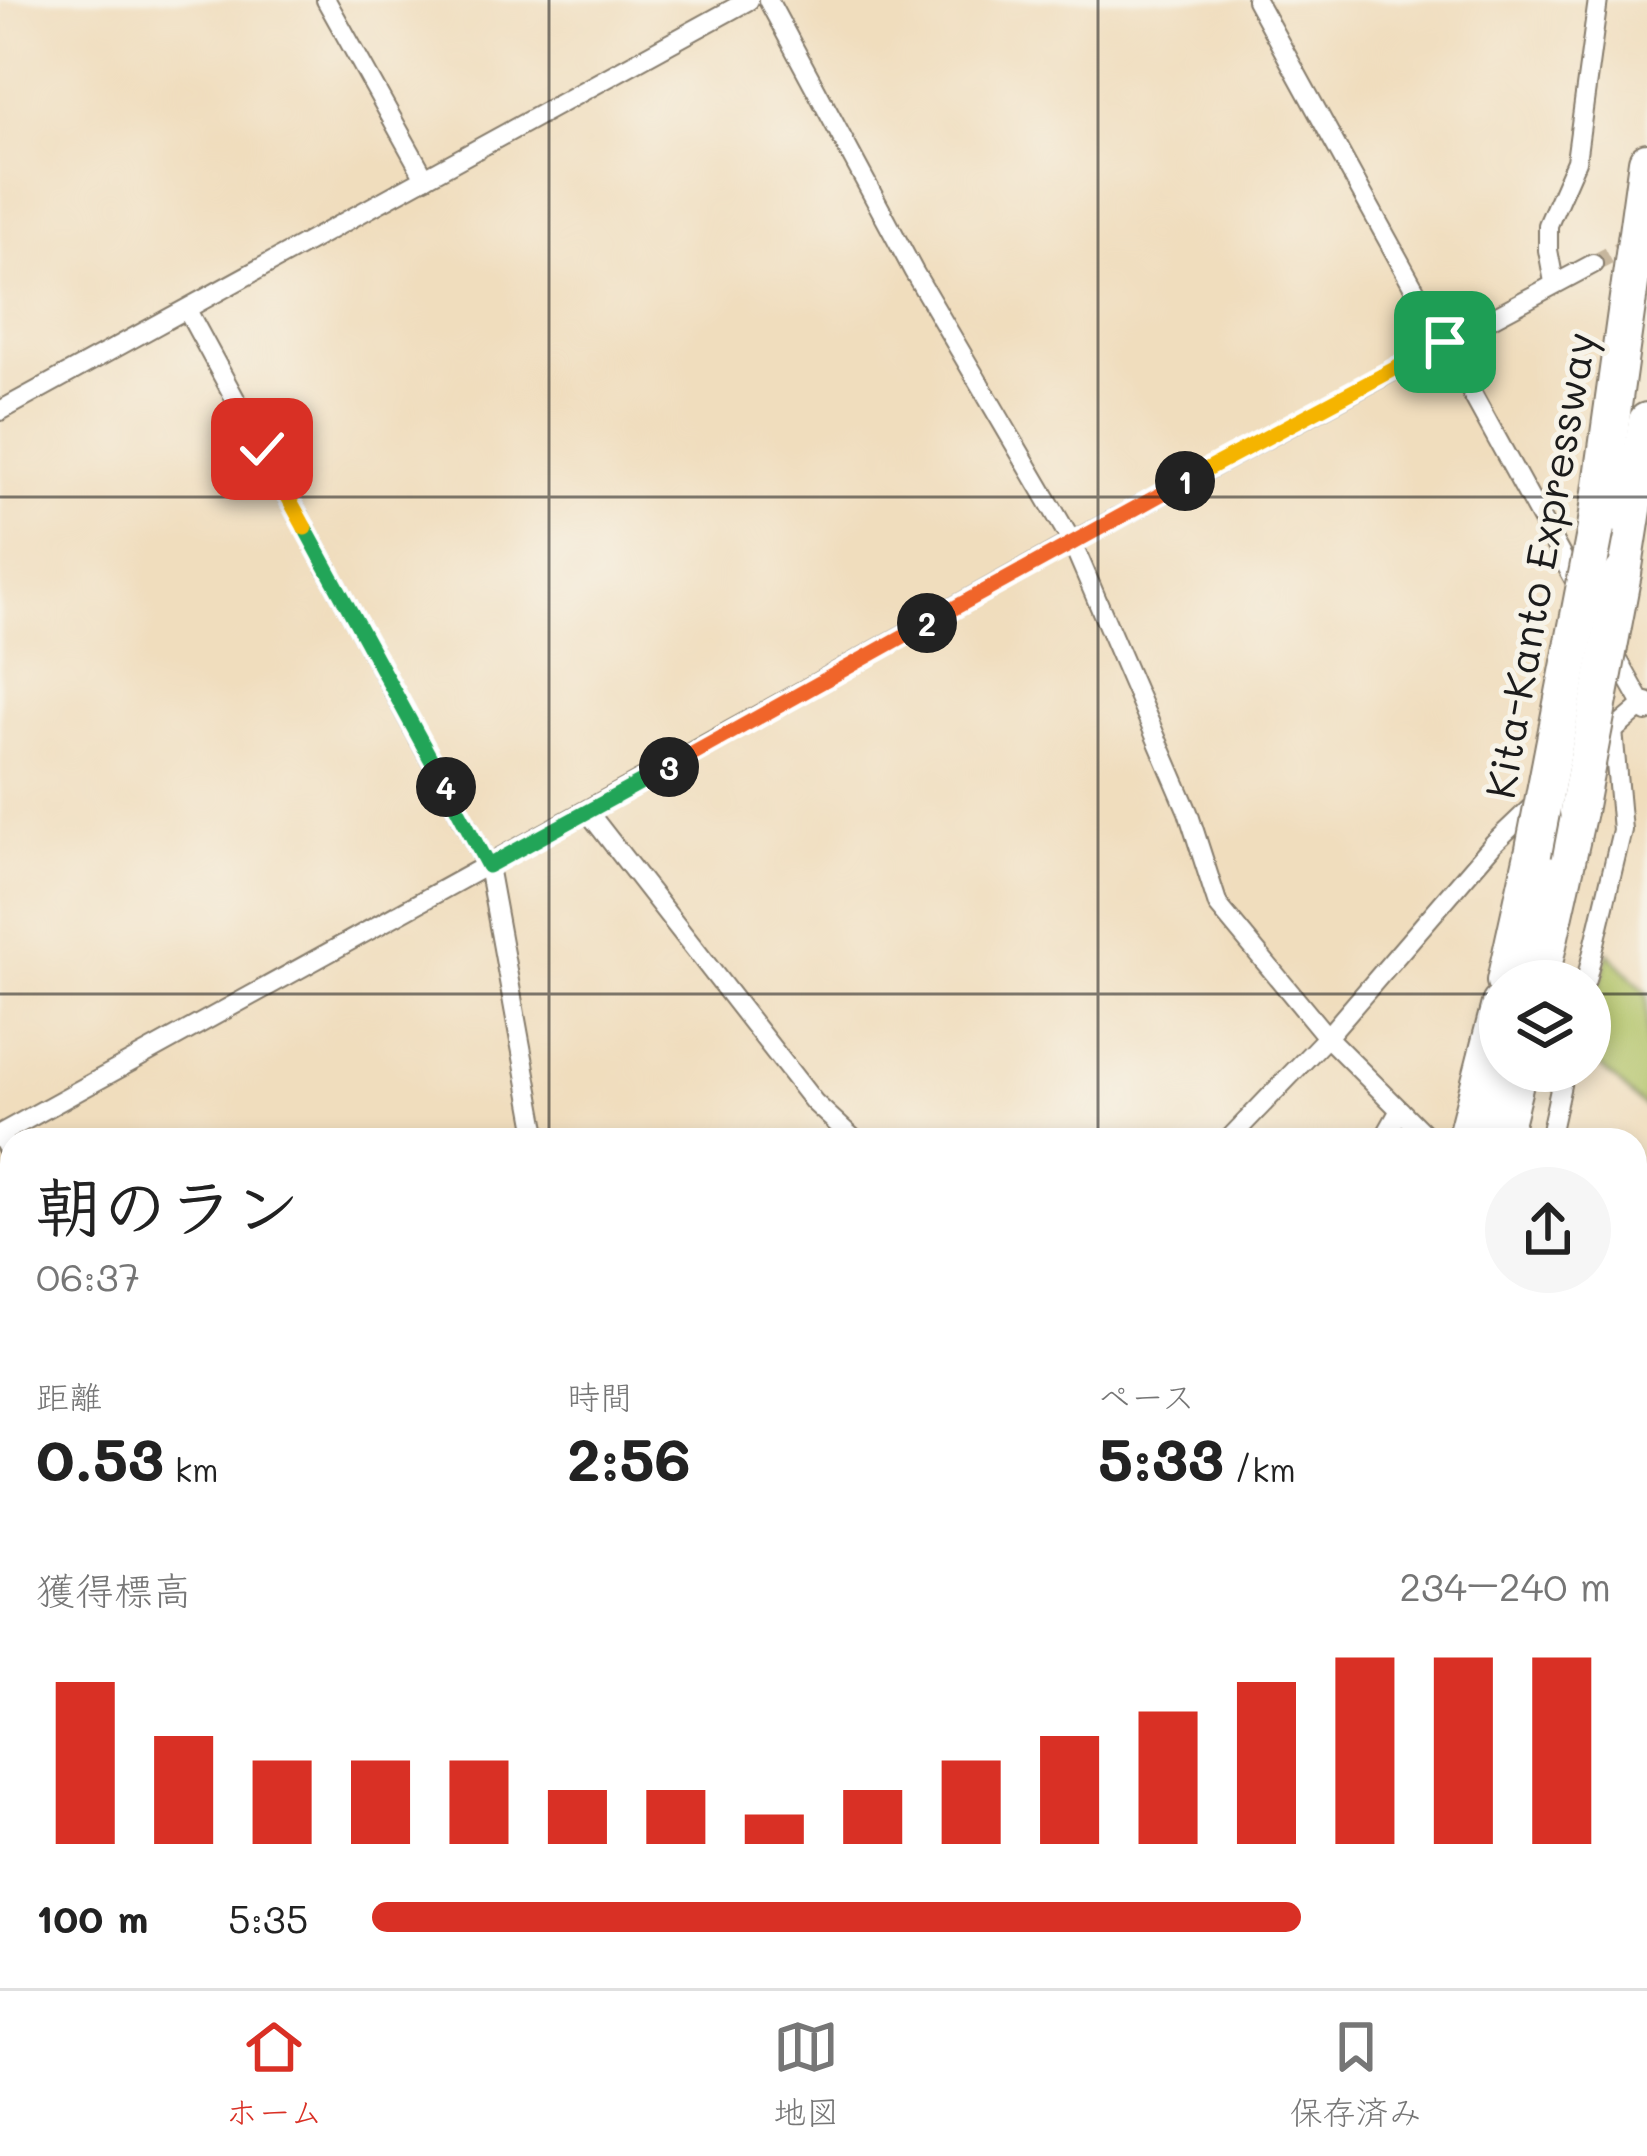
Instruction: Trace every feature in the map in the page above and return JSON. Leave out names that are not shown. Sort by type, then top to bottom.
[{"type":"highway","name":"Kita-Kanto Expressway","points":[[1510,960],[1596,529],[1647,161]]},
{"type":"highway","name":"Kita-Kanto Expressway","points":[[1545,960],[1578,811],[1647,421]]},
{"type":"highway","points":[[1469,1128],[1479,1088]]},
{"type":"highway","points":[[1504,1128],[1513,1092]]},
{"type":"street","points":[[326,0],[425,178]]},
{"type":"street","points":[[0,411],[749,0]]},
{"type":"street","points":[[768,0],[914,272],[1072,542],[1189,812],[1218,905],[1327,1037],[1418,1128]]},
{"type":"street","points":[[1240,1128],[1327,1037],[1494,843],[1612,730],[1645,706],[1256,0]]},
{"type":"street","points":[[1554,282],[1547,250],[1548,225],[1576,161],[1598,0]]},
{"type":"street","points":[[11,1128],[1072,542],[1593,264]]},
{"type":"street","points":[[187,310],[488,866],[536,1128]]},
{"type":"street","points":[[1591,960],[1622,830],[1612,730]]},
{"type":"street","points":[[588,812],[814,1102],[842,1128]]},
{"type":"street","points":[[1552,1128],[1559,1092]]},
{"type":"street","points":[[1390,1128],[1400,1110]]},
{"type":"green space","points":[[1608,952],[1647,993],[1647,1109],[1611,1076],[1611,960],[1606,960]]},
{"type":"tunnel","points":[[1593,264],[1637,241]]},
{"type":"route","points":[[262,449],[488,866],[1072,542],[1445,342]]}]
